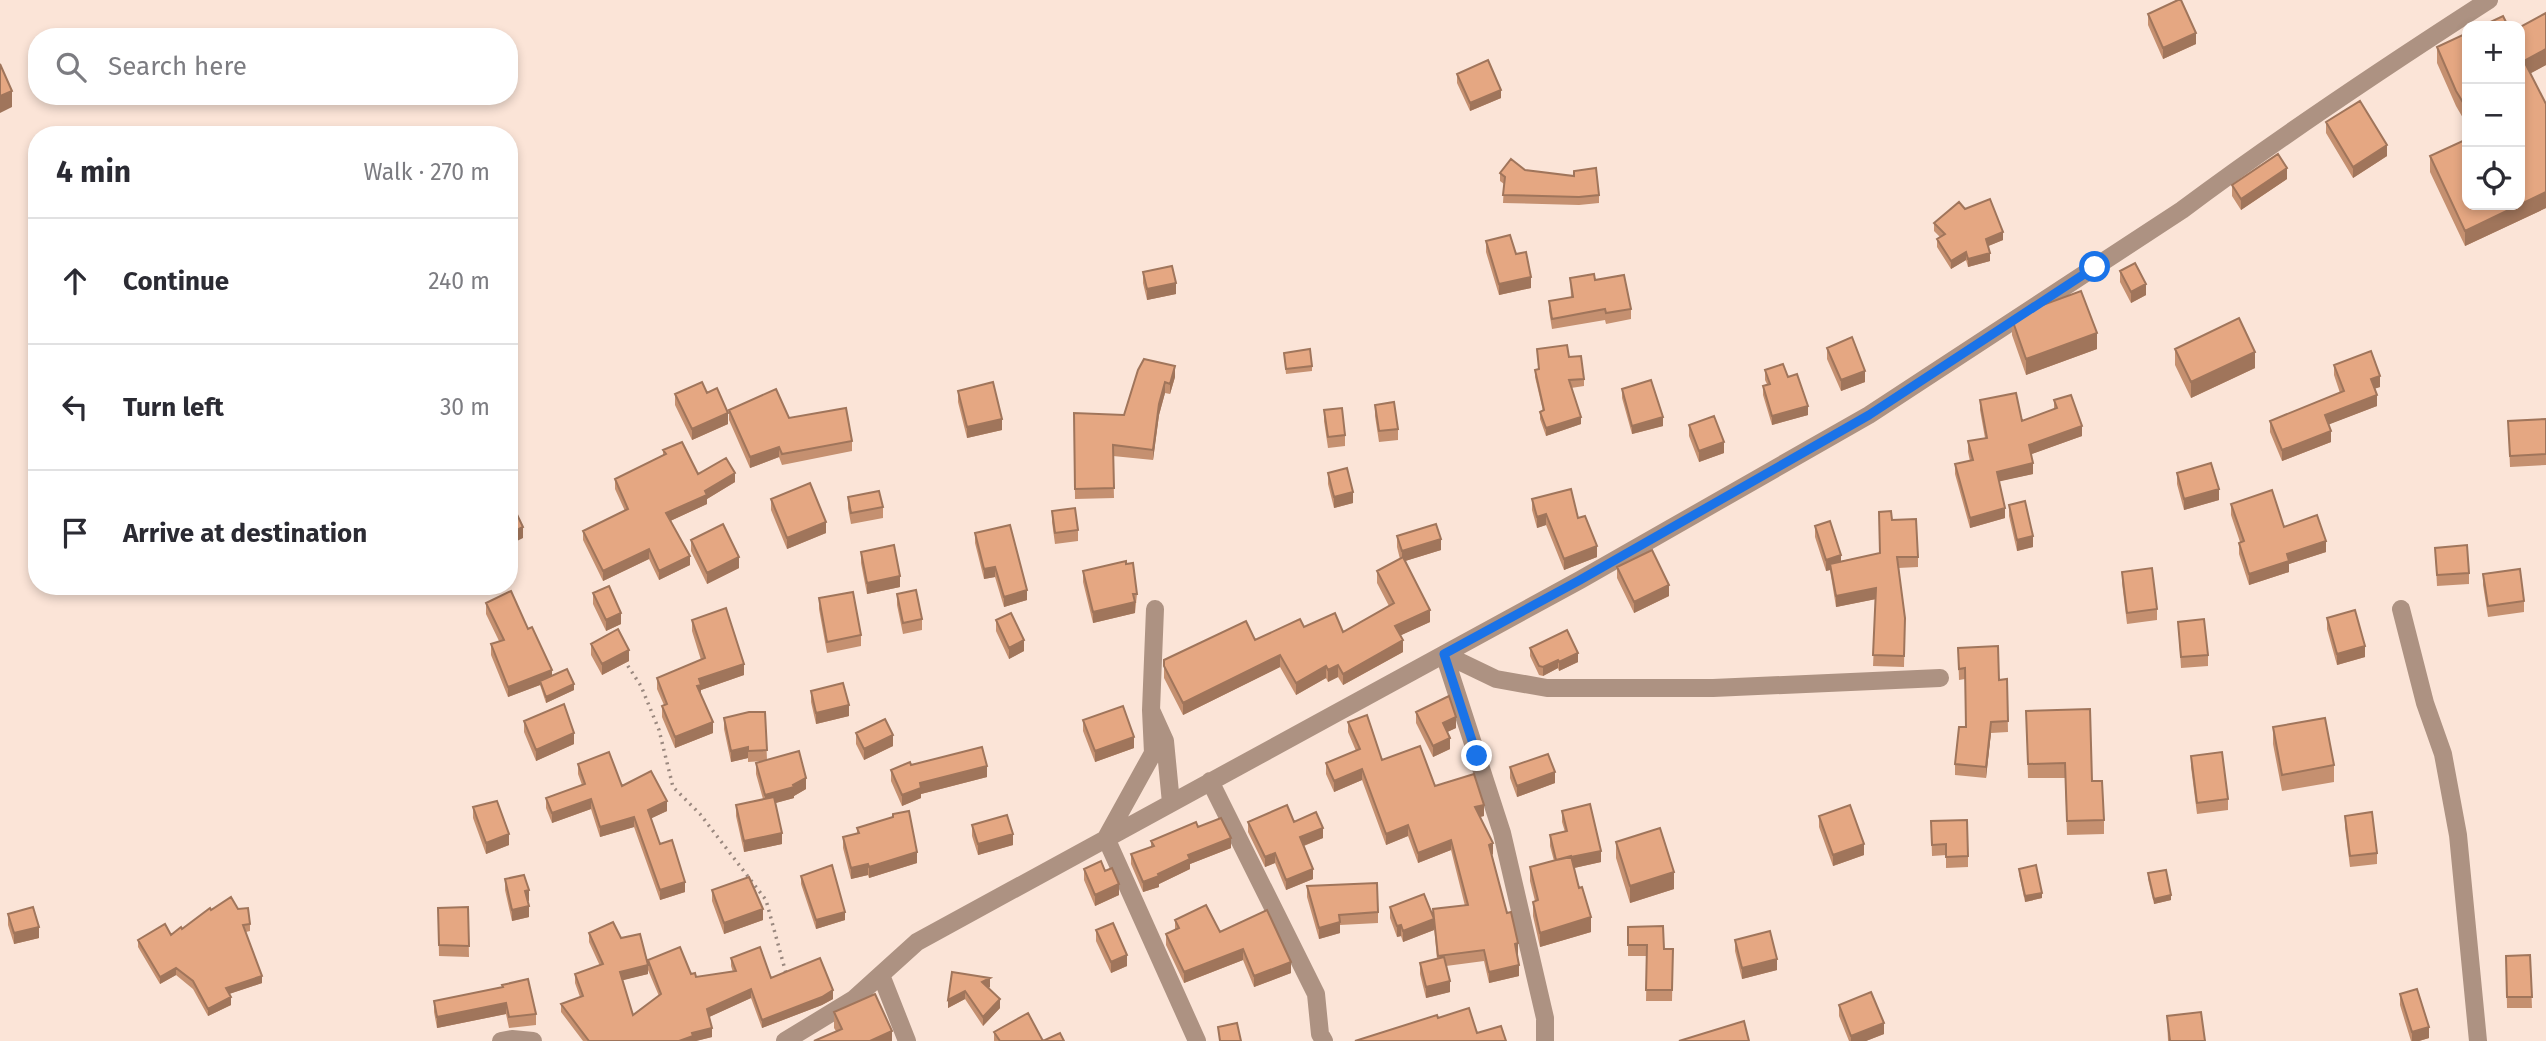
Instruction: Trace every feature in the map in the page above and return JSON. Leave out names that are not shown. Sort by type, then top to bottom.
[{"type":"street","points":[[785,1041],[854,999],[917,942],[1580,580],[1869,415],[2182,211],[2221,181],[2401,57],[2489,0]]},
{"type":"street","points":[[1106,838],[1153,753],[1151,710],[1155,609]]},
{"type":"street","points":[[2401,609],[2425,703],[2443,754],[2458,835],[2478,1041]]},
{"type":"street","points":[[1444,654],[1496,679],[1547,688],[1713,688],[1940,678]]},
{"type":"street","points":[[1444,654],[1502,833],[1545,1018],[1545,1041]]},
{"type":"street","points":[[1151,710],[1165,741],[1171,803]]},
{"type":"street","points":[[1210,781],[1317,994],[1320,1034],[1324,1041]]},
{"type":"street","points":[[1106,838],[1197,1041]]},
{"type":"street","points":[[881,975],[907,1041]]},
{"type":"street","points":[[501,1041],[533,1041]]},
{"type":"path","points":[[621,655],[642,686],[659,730],[673,787],[699,814],[766,900],[790,987]]},
{"type":"building","points":[[2181,0],[2196,33],[2163,48],[2148,14]]},
{"type":"building","points":[[2546,13],[2546,49],[2525,60],[2525,24]]},
{"type":"building","points":[[2503,16],[2506,21],[2492,21]]},
{"type":"building","points":[[2462,35],[2462,101],[2456,91],[2437,47]]},
{"type":"building","points":[[1488,60],[1501,90],[1470,103],[1457,74]]},
{"type":"building","points":[[2525,63],[2546,104],[2546,192],[2525,202]]},
{"type":"building","points":[[0,64],[12,91],[0,96]]},
{"type":"building","points":[[2360,101],[2387,145],[2353,167],[2326,122]]},
{"type":"building","points":[[2462,141],[2462,210],[2509,210],[2465,231],[2430,156]]},
{"type":"building","points":[[2278,154],[2287,168],[2241,199],[2232,185]]},
{"type":"building","points":[[1511,159],[1525,170],[1574,176],[1574,171],[1596,168],[1599,195],[1503,195],[1505,177],[1500,173]]},
{"type":"building","points":[[1990,199],[2003,232],[1986,239],[1990,253],[1968,259],[1966,252],[1951,261],[1937,239],[1945,234],[1934,223],[1959,202],[1965,209]]},
{"type":"building","points":[[1510,235],[1516,254],[1526,252],[1531,277],[1499,284],[1486,241]]},
{"type":"building","points":[[2135,263],[2146,284],[2131,292],[2120,271]]},
{"type":"building","points":[[1172,266],[1176,283],[1147,289],[1143,272]]},
{"type":"building","points":[[1594,274],[1595,280],[1624,275],[1631,309],[1606,313],[1605,309],[1552,319],[1549,301],[1573,297],[1570,278]]},
{"type":"building","points":[[2081,291],[2097,333],[2026,359],[2012,319],[2021,313]]},
{"type":"building","points":[[2239,318],[2255,352],[2191,382],[2175,349]]},
{"type":"building","points":[[1852,337],[1865,371],[1841,380],[1827,348]]},
{"type":"building","points":[[1567,345],[1569,357],[1581,356],[1584,379],[1569,380],[1581,417],[1546,428],[1540,412],[1544,410],[1535,370],[1539,369],[1537,349]]},
{"type":"building","points":[[1310,349],[1312,366],[1286,369],[1284,353]]},
{"type":"building","points":[[2371,351],[2380,376],[2371,379],[2377,395],[2325,415],[2331,431],[2282,450],[2270,421],[2344,391],[2334,365]]},
{"type":"building","points":[[1144,359],[1175,366],[1170,384],[1165,382],[1159,404],[1153,450],[1113,445],[1114,488],[1075,489],[1074,413],[1124,415]]},
{"type":"building","points":[[1783,364],[1788,377],[1797,374],[1808,406],[1772,416],[1763,386],[1770,384],[1765,370]]},
{"type":"building","points":[[1651,380],[1663,417],[1632,426],[1622,389]]},
{"type":"building","points":[[702,382],[707,393],[717,388],[728,413],[692,429],[675,394]]},
{"type":"building","points":[[993,382],[1002,419],[967,427],[958,391]]},
{"type":"building","points":[[776,389],[789,418],[846,408],[852,441],[782,454],[779,447],[750,457],[729,410]]},
{"type":"building","points":[[2016,393],[2022,421],[2057,408],[2054,400],[2071,395],[2082,426],[2029,445],[2033,463],[1997,472],[2005,508],[1970,518],[1955,464],[1973,460],[1968,441],[1987,438],[1980,400]]},
{"type":"building","points":[[1394,402],[1398,429],[1379,431],[1375,405]]},
{"type":"building","points":[[1342,408],[1345,435],[1328,437],[1324,410]]},
{"type":"building","points":[[1714,416],[1724,442],[1699,451],[1689,425]]},
{"type":"building","points":[[2546,419],[2546,454],[2510,456],[2508,421]]},
{"type":"building","points":[[682,442],[698,474],[726,458],[735,473],[705,491],[707,495],[666,513],[690,556],[659,571],[649,549],[603,571],[583,531],[628,509],[615,479],[666,454],[663,450]]},
{"type":"building","points":[[2211,463],[2219,489],[2184,499],[2177,473]]},
{"type":"building","points":[[1347,468],[1353,492],[1334,497],[1328,473]]},
{"type":"building","points":[[810,483],[826,522],[787,538],[771,499]]},
{"type":"building","points":[[1571,489],[1578,518],[1585,516],[1597,546],[1564,559],[1546,514],[1537,517],[1532,499]]},
{"type":"building","points":[[2272,490],[2284,527],[2317,515],[2326,541],[2287,554],[2289,561],[2249,574],[2239,543],[2244,541],[2231,504]]},
{"type":"building","points":[[879,491],[883,507],[851,513],[848,497]]},
{"type":"building","points":[[2025,501],[2033,536],[2017,540],[2009,505]]},
{"type":"building","points":[[1075,508],[1078,530],[1055,533],[1052,511]]},
{"type":"building","points":[[1891,511],[1892,520],[1916,519],[1918,557],[1897,557],[1905,618],[1904,656],[1873,655],[1876,588],[1836,596],[1830,564],[1880,553],[1879,512]]},
{"type":"building","points":[[518,517],[523,527],[518,530]]},
{"type":"building","points":[[1830,521],[1841,555],[1826,560],[1815,526]]},
{"type":"building","points":[[723,524],[739,557],[707,573],[691,540]]},
{"type":"building","points":[[1436,524],[1441,539],[1402,551],[1397,536]]},
{"type":"building","points":[[1010,525],[1027,590],[1004,597],[995,567],[984,569],[975,533]]},
{"type":"building","points":[[894,545],[900,576],[867,583],[861,552]]},
{"type":"building","points":[[2467,545],[2469,573],[2437,575],[2435,548]]},
{"type":"building","points":[[1652,550],[1669,585],[1634,602],[1617,567]]},
{"type":"building","points":[[1403,557],[1430,610],[1395,626],[1403,640],[1343,674],[1338,665],[1328,670],[1326,666],[1296,683],[1280,655],[1183,703],[1164,666],[1164,660],[1246,621],[1255,640],[1300,619],[1304,627],[1335,613],[1343,632],[1394,603],[1377,571]]},
{"type":"building","points":[[1126,561],[1126,564],[1133,563],[1137,594],[1133,594],[1135,602],[1093,612],[1083,571]]},
{"type":"building","points":[[2152,568],[2157,609],[2127,613],[2122,572]]},
{"type":"building","points":[[2520,569],[2524,601],[2488,606],[2483,574]]},
{"type":"building","points":[[609,586],[621,613],[606,620],[593,593]]},
{"type":"building","points":[[916,590],[922,619],[903,623],[897,594]]},
{"type":"building","points":[[853,592],[861,635],[827,642],[819,598]]},
{"type":"building","points":[[503,595],[513,595],[528,629],[532,627],[552,670],[508,687],[491,644],[504,640],[486,603]]},
{"type":"building","points":[[726,608],[744,664],[699,679],[701,685],[697,686],[713,722],[675,737],[662,706],[667,704],[657,678],[705,658],[692,620]]},
{"type":"building","points":[[2355,610],[2365,646],[2337,654],[2327,618]]},
{"type":"building","points":[[1011,613],[1024,640],[1009,648],[996,620]]},
{"type":"building","points":[[2204,619],[2208,655],[2181,657],[2178,622]]},
{"type":"building","points":[[618,629],[629,650],[602,664],[591,644]]},
{"type":"building","points":[[1567,630],[1578,653],[1559,662],[1558,660],[1543,667],[1539,666],[1530,648]]},
{"type":"building","points":[[1998,646],[1999,680],[2007,679],[2008,721],[1991,722],[1986,767],[1955,764],[1959,727],[1966,727],[1965,668],[1959,669],[1958,648]]},
{"type":"building","points":[[567,669],[574,684],[546,697],[540,681]]},
{"type":"building","points":[[843,683],[849,705],[816,713],[811,691]]},
{"type":"building","points":[[1449,696],[1456,717],[1443,723],[1450,738],[1433,746],[1416,712]]},
{"type":"building","points":[[564,704],[574,733],[536,750],[524,721]]},
{"type":"building","points":[[1123,706],[1134,737],[1095,751],[1083,720]]},
{"type":"building","points":[[2090,709],[2092,781],[2102,781],[2104,820],[2067,821],[2065,763],[2028,764],[2026,711]]},
{"type":"building","points":[[749,712],[765,712],[767,750],[748,751],[748,747],[731,751],[724,718]]},
{"type":"building","points":[[1367,715],[1382,760],[1420,746],[1435,786],[1474,774],[1484,805],[1475,807],[1493,843],[1489,845],[1507,913],[1511,912],[1518,943],[1515,944],[1519,965],[1489,972],[1484,950],[1438,956],[1433,909],[1468,905],[1451,840],[1418,853],[1408,825],[1386,834],[1362,769],[1334,781],[1326,763],[1360,749],[1348,722]]},
{"type":"building","points":[[2325,718],[2334,765],[2282,775],[2273,727]]},
{"type":"building","points":[[885,719],[893,735],[864,749],[856,733]]},
{"type":"building","points":[[982,747],[987,766],[920,783],[921,788],[902,795],[891,770],[910,762],[911,765]]},
{"type":"building","points":[[799,751],[806,778],[793,785],[794,787],[765,795],[756,763]]},
{"type":"building","points":[[609,752],[622,786],[651,771],[667,801],[648,810],[660,844],[672,840],[685,882],[660,890],[634,817],[600,827],[591,799],[552,813],[546,798],[585,784],[578,764]]},
{"type":"building","points":[[2222,752],[2228,799],[2197,803],[2191,756]]},
{"type":"building","points":[[1548,754],[1555,772],[1517,786],[1510,767]]},
{"type":"building","points":[[774,797],[782,833],[744,841],[736,805]]},
{"type":"building","points":[[497,801],[509,834],[486,843],[473,807]]},
{"type":"building","points":[[1590,804],[1601,851],[1556,860],[1550,835],[1567,831],[1562,811]]},
{"type":"building","points":[[1287,805],[1294,822],[1316,812],[1323,828],[1300,837],[1313,869],[1286,880],[1275,853],[1265,857],[1248,822]]},
{"type":"building","points":[[1850,805],[1864,844],[1833,855],[1819,816]]},
{"type":"building","points":[[909,811],[917,852],[869,867],[868,864],[851,868],[843,837],[859,833],[857,828],[893,817],[893,814]]},
{"type":"building","points":[[2372,812],[2377,853],[2350,856],[2345,816]]},
{"type":"building","points":[[1007,815],[1013,834],[978,844],[972,825]]},
{"type":"building","points":[[1221,818],[1231,838],[1188,855],[1190,859],[1143,882],[1131,854],[1154,846],[1151,841],[1196,822],[1198,827]]},
{"type":"building","points":[[1967,820],[1968,856],[1946,857],[1946,844],[1932,845],[1931,821]]},
{"type":"building","points":[[1660,828],[1674,872],[1630,886],[1616,842]]},
{"type":"building","points":[[1571,856],[1579,888],[1582,887],[1591,917],[1540,933],[1533,902],[1538,900],[1530,867]]},
{"type":"building","points":[[1101,861],[1105,871],[1112,868],[1119,884],[1095,895],[1084,869]]},
{"type":"building","points":[[832,865],[845,912],[816,920],[801,876]]},
{"type":"building","points":[[2036,865],[2042,893],[2025,896],[2019,869]]},
{"type":"building","points":[[2166,870],[2171,895],[2154,899],[2148,873]]},
{"type":"building","points":[[524,875],[529,890],[525,891],[529,906],[512,910],[505,879]]},
{"type":"building","points":[[749,877],[763,909],[724,923],[712,890]]},
{"type":"building","points":[[1377,883],[1378,912],[1339,915],[1340,922],[1319,928],[1307,886]]},
{"type":"building","points":[[1424,894],[1434,919],[1403,931],[1401,925],[1397,926],[1390,907]]},
{"type":"building","points":[[231,897],[238,909],[248,908],[250,924],[243,925],[262,976],[226,988],[231,997],[208,1009],[193,981],[176,968],[160,977],[138,940],[165,924],[171,935]]},
{"type":"building","points":[[1206,905],[1220,932],[1267,910],[1291,962],[1254,976],[1243,949],[1184,972],[1166,934],[1179,928],[1175,920]]},
{"type":"building","points":[[33,907],[39,927],[14,933],[8,914]]},
{"type":"building","points":[[468,907],[469,946],[439,945],[438,908]]},
{"type":"building","points":[[613,922],[621,938],[640,934],[648,965],[620,972],[633,1015],[661,994],[648,960],[680,947],[691,974],[695,973],[696,977],[736,971],[731,958],[760,947],[771,978],[820,958],[833,990],[822,997],[762,1020],[751,989],[707,1009],[712,1028],[692,1033],[693,1036],[679,1041],[589,1041],[561,1004],[583,996],[575,974],[603,964],[589,933]]},
{"type":"building","points":[[1113,923],[1127,955],[1111,962],[1096,930]]},
{"type":"building","points":[[1663,926],[1664,949],[1673,949],[1672,990],[1646,990],[1647,945],[1628,945],[1628,927]]},
{"type":"building","points":[[1770,931],[1777,959],[1742,968],[1735,940]]},
{"type":"building","points":[[2530,955],[2532,997],[2507,997],[2506,956]]},
{"type":"building","points":[[1444,957],[1450,981],[1426,987],[1420,963]]},
{"type":"building","points":[[952,972],[990,978],[982,982],[1000,999],[983,1017],[965,991],[948,1000]]},
{"type":"building","points":[[528,979],[536,1014],[509,1017],[506,1003],[437,1017],[434,1001]]},
{"type":"building","points":[[2417,989],[2429,1027],[2412,1032],[2400,994]]},
{"type":"building","points":[[1871,992],[1884,1023],[1851,1036],[1839,1005]]},
{"type":"building","points":[[875,994],[892,1031],[870,1041],[814,1041],[842,1029],[834,1012]]},
{"type":"building","points":[[1469,1008],[1477,1033],[1501,1026],[1506,1041],[1355,1041],[1437,1015],[1438,1018]]},
{"type":"building","points":[[2201,1012],[2205,1041],[2170,1041],[2167,1016]]},
{"type":"building","points":[[1028,1013],[1043,1041],[1000,1041],[994,1032]]},
{"type":"building","points":[[1744,1021],[1749,1041],[1679,1041]]},
{"type":"building","points":[[1237,1023],[1241,1041],[1220,1041],[1218,1027]]},
{"type":"building","points":[[1060,1033],[1064,1041],[1043,1041]]},
{"type":"route","points":[[1477,756],[1444,654],[1580,580],[1869,415],[2095,267]]}]
